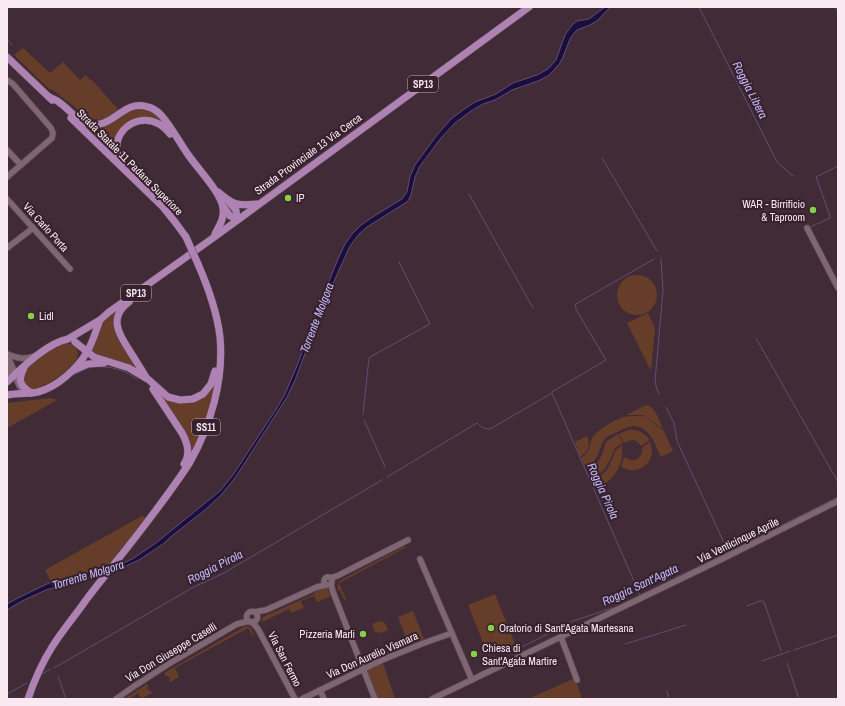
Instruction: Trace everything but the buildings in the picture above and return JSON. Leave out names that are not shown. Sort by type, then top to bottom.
[{"type":"main road","name":"Strada Provinciale 13 Via Cerca","points":[[7,382],[38,355],[54,344],[63,340],[71,341],[529,7]]},
{"type":"main road","name":"Strada Statale 11 Padana Superiore","points":[[8,59],[142,186],[168,213],[186,237],[198,264],[208,289],[220,339],[220,361],[215,399],[201,441],[190,462],[161,503],[52,646],[39,671],[28,699]]},
{"type":"main road","points":[[49,97],[60,103],[77,118],[86,123],[94,124],[110,121],[130,107],[139,105],[149,107],[161,116],[187,154]]},
{"type":"main road","points":[[142,186],[133,173],[121,161],[117,147],[121,133],[126,127],[139,120],[150,121],[164,127],[225,202],[226,211],[230,216],[238,219]]},
{"type":"main road","points":[[225,202],[240,205],[258,204]]},
{"type":"main road","points":[[213,238],[220,226],[225,202]]},
{"type":"main road","points":[[149,380],[120,336],[117,322],[120,312],[125,304],[148,288],[172,267]]},
{"type":"main road","name":"Strada Provinciale 13 Via Cerca","points":[[7,395],[30,394],[40,391],[49,387],[70,372],[87,351],[100,320]]},
{"type":"main road","points":[[71,341],[97,359],[129,368],[149,380],[171,398],[186,401],[199,397],[213,381],[220,339]]},
{"type":"main road","points":[[71,341],[78,346],[80,353],[78,364]]},
{"type":"main road","points":[[70,372],[88,364],[114,364]]},
{"type":"main road","points":[[26,366],[20,381],[23,388],[30,394]]},
{"type":"main road","points":[[140,375],[155,391],[182,433],[187,447],[188,455],[186,461],[167,489],[161,503]]},
{"type":"street","points":[[7,80],[20,92],[51,128],[53,133],[52,138],[7,177]]},
{"type":"street","points":[[7,150],[21,165]]},
{"type":"street","name":"Via Carlo Porta","points":[[7,199],[70,269]]},
{"type":"street","points":[[7,248],[33,228]]},
{"type":"street","points":[[808,228],[838,288]]},
{"type":"street","points":[[8,356],[22,359],[38,355]]},
{"type":"street","points":[[8,356],[21,389],[30,394]]},
{"type":"street","points":[[7,378],[9,373],[8,356]]},
{"type":"street","name":"Via Venticinque Aprile","points":[[432,699],[724,558],[838,501]]},
{"type":"street","name":"Via Don Giuseppe Caselli","points":[[116,699],[170,663],[238,624],[317,587],[408,540]]},
{"type":"street","points":[[420,559],[472,680]]},
{"type":"street","points":[[329,581],[376,699]]},
{"type":"street","name":"Via San Fermo","points":[[253,618],[295,699]]},
{"type":"street","name":"Via Don Aurelio Vismara","points":[[302,699],[388,657],[452,632]]},
{"type":"street","points":[[560,637],[577,680]]},
{"type":"street","points":[[320,690],[324,699]]},
{"type":"shaded area","points":[[23,48],[50,73],[63,62],[80,80],[86,75],[118,109],[108,118],[103,120],[90,119],[53,90],[49,89],[14,55]]},
{"type":"shaded area","points":[[137,107],[154,112],[165,124],[152,119],[123,126],[115,156],[82,124],[88,125]]},
{"type":"shaded area","points":[[637,275],[645,277],[651,281],[655,287],[657,295],[655,303],[651,309],[645,313],[637,315],[629,313],[623,309],[619,303],[617,295],[619,287],[623,281],[629,277]]},
{"type":"shaded area","points":[[118,309],[114,321],[115,329],[120,341],[137,369],[90,352],[101,325]]},
{"type":"shaded area","points":[[648,313],[655,328],[651,371],[627,323]]},
{"type":"shaded area","points":[[63,343],[72,345],[78,351],[77,358],[70,367],[58,377],[39,388],[30,389],[25,387],[22,376],[30,365],[45,353]]},
{"type":"shaded area","points":[[214,382],[206,420],[191,455],[162,399],[186,403]]},
{"type":"shaded area","points":[[51,398],[57,400],[7,428],[7,403]]},
{"type":"shaded area","points":[[646,405],[655,411],[663,429],[643,415],[626,415]]},
{"type":"shaded area","points":[[644,416],[664,431],[673,451],[661,457],[654,442],[646,431],[640,427],[634,426],[610,435],[605,439],[596,459],[586,468],[581,458],[588,451],[591,440],[595,434],[602,428],[621,418]]},
{"type":"shaded area","points":[[628,430],[640,432],[650,440],[641,446],[634,440],[624,443],[619,434]]},
{"type":"shaded area","points":[[618,434],[623,443],[615,448],[603,471],[591,479],[587,470],[599,461],[606,442]]},
{"type":"shaded area","points":[[587,436],[589,442],[588,448],[580,457],[575,442]]},
{"type":"shaded area","points":[[650,442],[652,449],[651,455],[649,461],[645,465],[634,470],[628,470],[621,467],[624,457],[630,460],[635,460],[642,453],[642,448]]},
{"type":"shaded area","points":[[623,445],[621,463],[616,473],[605,484],[596,489],[592,481],[606,471],[616,450]]},
{"type":"shaded area","points":[[142,516],[149,519],[109,571],[53,585],[45,570]]},
{"type":"shaded area","points":[[405,546],[407,547],[339,583],[346,599],[344,600],[340,590],[337,591],[339,581]]},
{"type":"shaded area","points":[[325,587],[331,596],[317,602],[314,596],[301,601],[304,608],[291,613],[289,609],[262,622],[263,617],[314,594],[318,590]]},
{"type":"shaded area","points":[[495,594],[515,644],[488,655],[468,605]]},
{"type":"shaded area","points":[[413,611],[425,642],[410,649],[398,617]]},
{"type":"shaded area","points":[[379,621],[385,623],[388,630],[380,633],[375,632],[372,624]]},
{"type":"shaded area","points":[[246,626],[250,627],[254,635],[253,636],[248,628],[175,668],[179,677],[170,682],[170,678],[164,673],[242,628]]},
{"type":"shaded area","points":[[382,660],[395,699],[375,699],[364,669]]},
{"type":"shaded area","points":[[575,678],[582,699],[528,699]]},
{"type":"shaded area","points":[[147,684],[147,689],[152,693],[141,699],[138,693],[130,699],[124,699]]},
{"type":"water","name":"Torrente Molgora","points":[[605,7],[610,7],[598,20],[577,30],[574,33],[560,63],[548,76],[512,90],[495,100],[483,104],[455,123],[441,138],[420,166],[408,201],[367,227],[359,234],[350,246],[330,290],[287,397],[235,478],[221,495],[163,544],[139,560],[111,573],[90,577],[46,590],[7,610],[7,604],[49,583],[90,572],[108,569],[134,558],[156,543],[220,491],[233,475],[284,396],[338,259],[345,244],[353,233],[371,218],[402,199],[407,192],[410,176],[415,165],[451,119],[475,102],[496,94],[513,83],[537,75],[548,69],[556,60],[565,35],[573,24],[577,21],[589,19]]},
{"type":"waterway","name":"Roggia Libera","points":[[699,7],[777,162],[793,176]]},
{"type":"waterway","points":[[835,7],[838,12]]},
{"type":"waterway","points":[[7,39],[12,45]]},
{"type":"waterway","name":"Roggia Pirola","points":[[602,158],[657,251]]},
{"type":"waterway","points":[[813,234],[810,227],[830,218],[816,177],[838,166]]},
{"type":"waterway","points":[[469,194],[533,308]]},
{"type":"waterway","name":"Roggia Pirola","points":[[659,394],[655,381],[663,291],[661,258]]},
{"type":"waterway","name":"Roggia Pirola","points":[[552,392],[606,360],[577,311],[575,306],[576,304],[654,259]]},
{"type":"waterway","points":[[363,414],[369,358],[430,324],[399,262]]},
{"type":"waterway","points":[[756,338],[838,482]]},
{"type":"waterway","points":[[72,376],[92,367]]},
{"type":"waterway","points":[[103,367],[121,370],[137,379]]},
{"type":"waterway","name":"Roggia Pirola","points":[[387,477],[477,423],[483,428],[490,429],[552,393],[640,595]]},
{"type":"waterway","name":"Roggia Pirola","points":[[666,407],[674,423],[677,441],[725,545],[727,553]]},
{"type":"waterway","points":[[364,420],[385,467]]},
{"type":"waterway","name":"Roggia Pirola","points":[[54,668],[192,588],[224,573],[382,480]]},
{"type":"waterway","name":"Roggia Sant'Agata","points":[[726,553],[838,497]]},
{"type":"waterway","name":"Roggia Sant'Agata","points":[[622,604],[720,556]]},
{"type":"waterway","points":[[747,606],[760,601],[764,602],[781,651]]},
{"type":"waterway","name":"Roggia Sant'Agata","points":[[522,647],[573,621],[615,607]]},
{"type":"waterway","points":[[625,644],[686,625]]},
{"type":"waterway","points":[[794,650],[838,635]]},
{"type":"waterway","points":[[762,661],[790,651]]},
{"type":"waterway","points":[[787,663],[799,699]]},
{"type":"waterway","name":"Roggia Pirola","points":[[42,674],[51,669]]},
{"type":"waterway","points":[[58,676],[66,699]]},
{"type":"waterway","name":"Roggia Pirola","points":[[7,694],[27,683]]},
{"type":"waterway","points":[[667,691],[669,699]]},
{"type":"place","name":"IP","points":[[288,198]]},
{"type":"place","name":"WAR - Birrificio & Taproom","points":[[813,210]]},
{"type":"place","name":"Lidl","points":[[31,316]]},
{"type":"place","name":"Oratorio di Sant'Agata Martesana","points":[[491,628]]},
{"type":"place","name":"Pizzeria Marli","points":[[363,634]]},
{"type":"place","name":"Chiesa di Sant'Agata Martire","points":[[474,654]]}]
